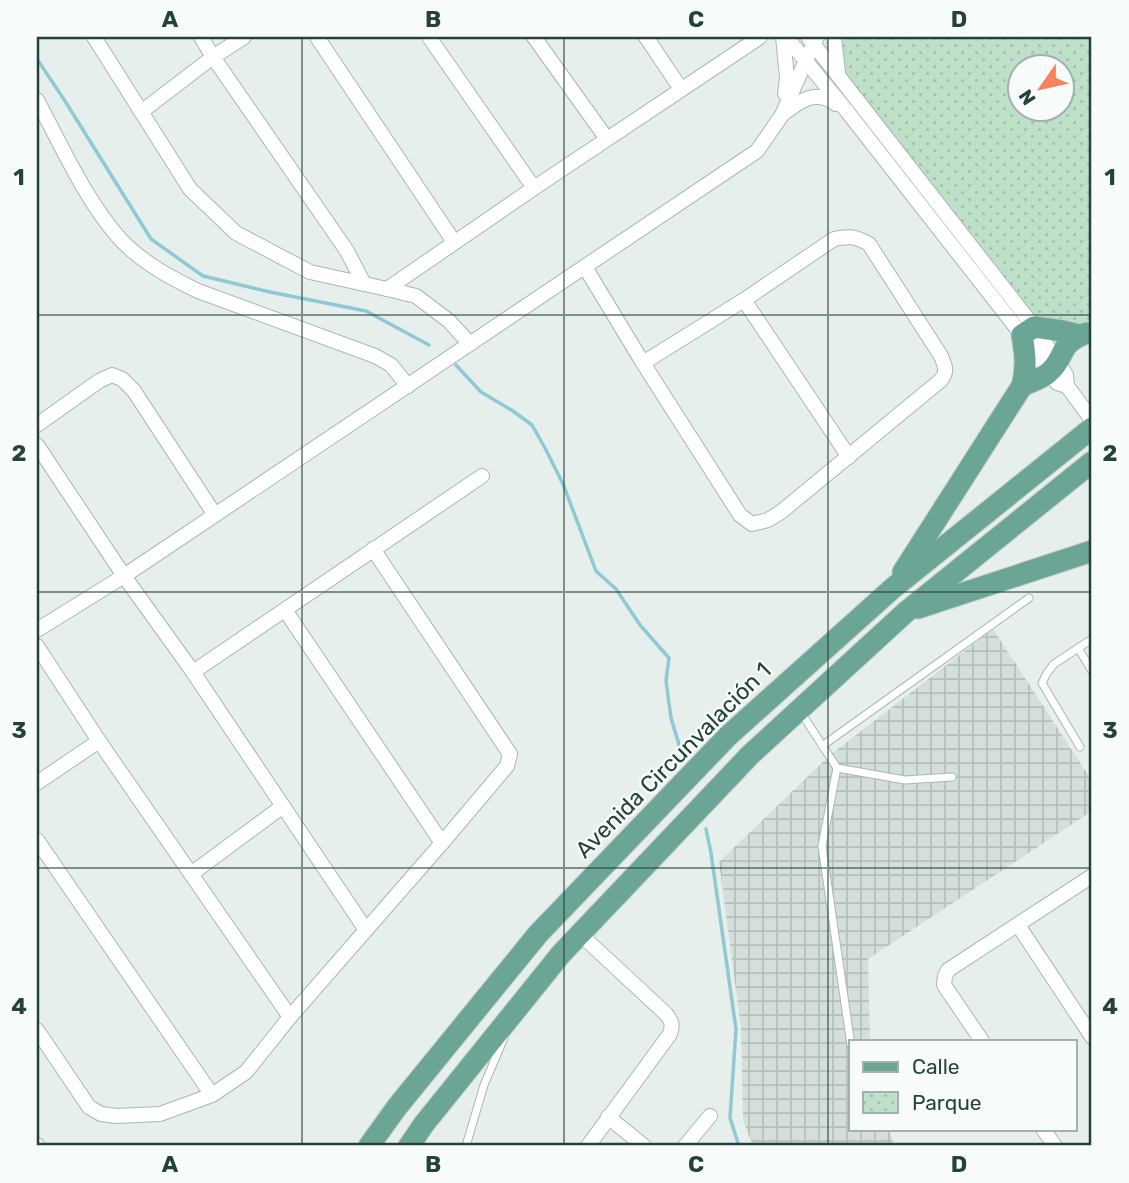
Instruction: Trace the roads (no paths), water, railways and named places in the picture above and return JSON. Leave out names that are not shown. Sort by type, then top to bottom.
[{"type":"main road","points":[[893,588],[1022,386],[1028,331],[1086,333]]},
{"type":"main road","points":[[1022,386],[1053,368],[1069,341],[1086,333]]},
{"type":"main road","name":"Avenida Circunvalación 1","points":[[369,1146],[397,1107],[538,934],[728,736],[893,588],[1092,428]]},
{"type":"main road","points":[[409,1146],[561,954],[750,755],[906,612],[1092,461]]},
{"type":"main road","points":[[906,612],[1092,551]]},
{"type":"street","points":[[94,37],[190,189],[236,233],[310,272],[415,296],[449,321],[470,344]]},
{"type":"street","points":[[201,37],[347,251],[364,284]]},
{"type":"street","points":[[141,112],[244,37]]},
{"type":"street","points":[[317,37],[454,242]]},
{"type":"street","points":[[429,37],[534,188]]},
{"type":"street","points":[[534,37],[607,139]]},
{"type":"street","points":[[646,37],[681,89]]},
{"type":"street","points":[[387,289],[760,37]]},
{"type":"street","points":[[784,37],[806,60],[1028,331]]},
{"type":"street","points":[[782,114],[788,77],[784,37]]},
{"type":"street","points":[[834,37],[839,76]]},
{"type":"street","points":[[37,630],[124,576],[757,151],[782,114],[813,39]]},
{"type":"street","points":[[813,39],[1028,331],[1053,368],[1057,383],[1070,389],[1092,420]]},
{"type":"street","points":[[782,114],[802,101],[821,96],[846,110]]},
{"type":"street","points":[[37,100],[77,177],[106,222],[149,263],[198,291],[375,356],[391,365],[408,386]]},
{"type":"street","points":[[585,267],[643,363],[740,515],[752,524],[768,520],[781,512],[945,374],[942,356],[869,244],[849,236],[834,239],[744,300],[643,363]]},
{"type":"street","points":[[744,300],[849,457]]},
{"type":"street","points":[[37,425],[99,380],[112,375],[122,379],[134,391],[215,515]]},
{"type":"street","points":[[37,445],[366,930]]},
{"type":"street","points":[[193,672],[482,476]]},
{"type":"street","points":[[37,1030],[89,1107],[101,1114],[160,1114],[212,1095],[246,1072],[290,1017],[507,766],[510,754],[373,549]]},
{"type":"street","points":[[285,610],[442,843]]},
{"type":"street","points":[[37,646],[99,741],[290,1017]]},
{"type":"street","points":[[37,783],[99,741]]},
{"type":"street","points":[[191,874],[283,806]]},
{"type":"street","points":[[37,841],[212,1095]]},
{"type":"street","points":[[981,1040],[944,985],[948,970],[1092,876]]},
{"type":"street","points":[[1018,925],[1092,1037]]},
{"type":"street","points":[[580,934],[666,1014],[673,1028],[587,1146]]},
{"type":"street","points":[[685,1146],[710,1116]]},
{"type":"street","points":[[608,1117],[644,1146]]},
{"type":"street","points":[[1044,1130],[1055,1146]]},
{"type":"lane","points":[[822,746],[1029,598]]},
{"type":"lane","points":[[1080,747],[1042,683],[1054,664],[1092,639]]},
{"type":"lane","points":[[1078,649],[1092,671]]},
{"type":"lane","points":[[799,710],[837,768],[822,846],[850,1040]]},
{"type":"lane","points":[[837,768],[905,780],[952,777]]},
{"type":"lane","points":[[466,1146],[484,1085],[515,1011]]},
{"type":"waterway","points":[[37,59],[151,239],[203,276],[366,311],[429,345]]},
{"type":"waterway","points":[[456,365],[481,392],[532,425],[563,484],[596,571],[616,589],[640,625],[669,658],[666,681],[671,718],[681,751]]},
{"type":"waterway","points":[[706,829],[736,1029],[730,1118],[739,1146]]}]
